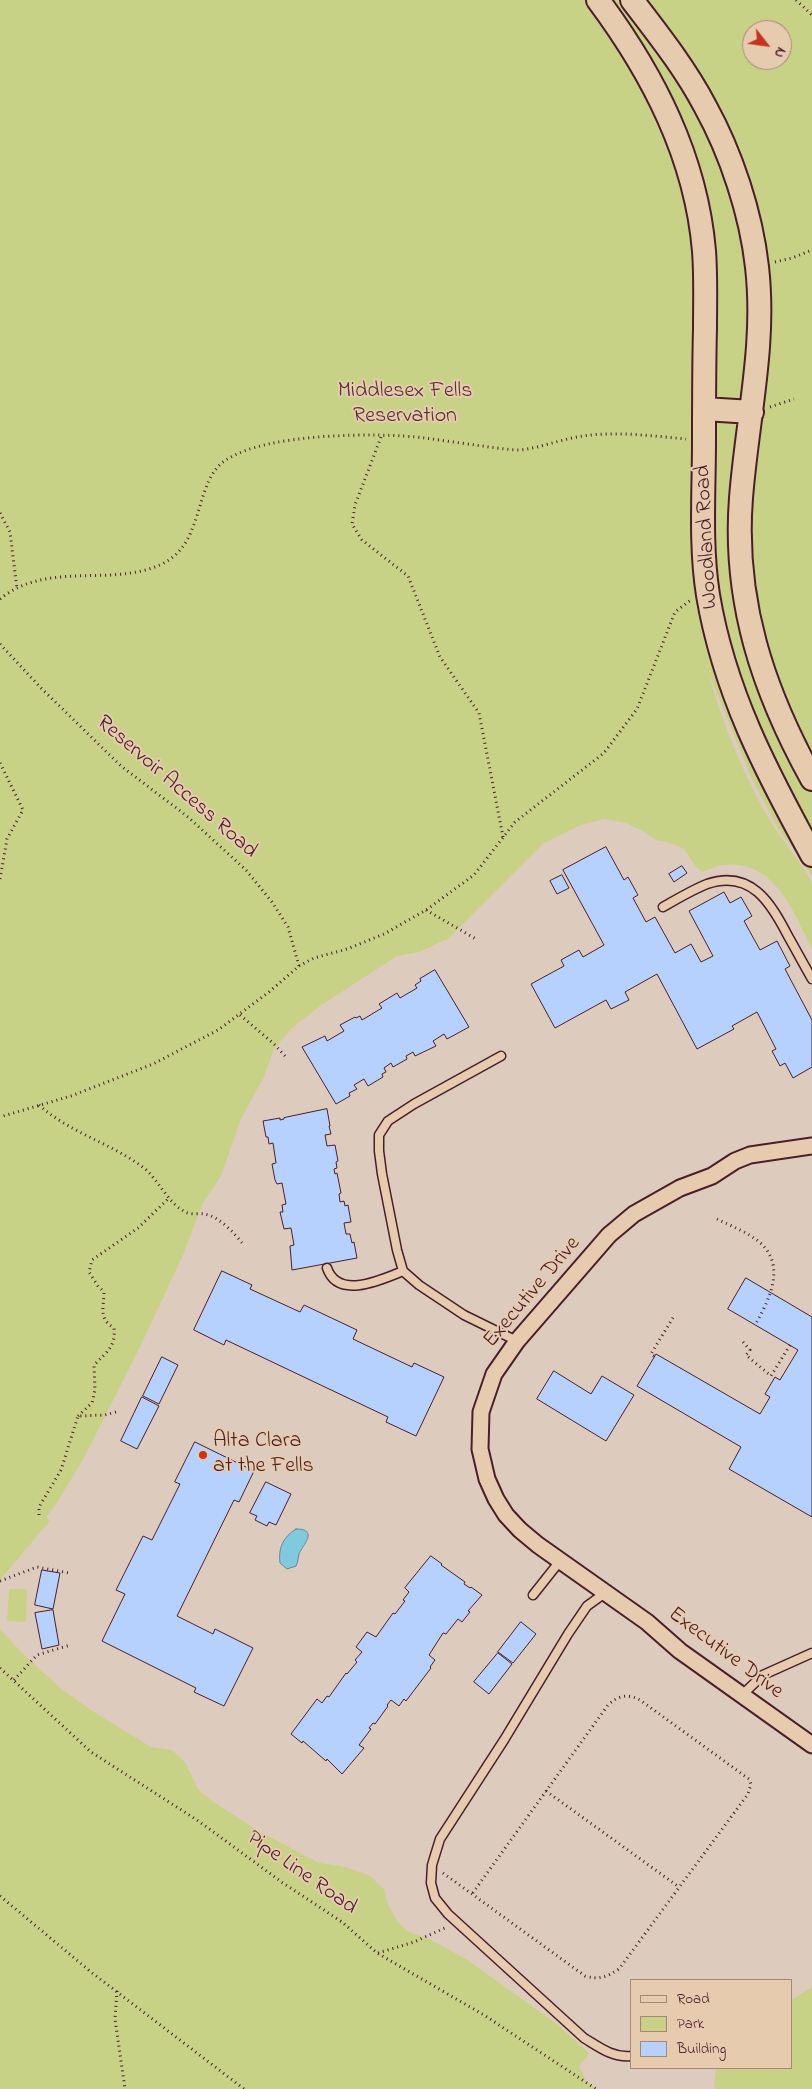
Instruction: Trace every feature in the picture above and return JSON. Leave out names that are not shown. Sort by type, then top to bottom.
[{"type":"main road","name":"Woodland Road","points":[[598,0],[634,51],[658,93],[681,146],[697,204],[704,250],[706,282],[704,408],[705,552],[708,593],[713,622],[736,702],[773,784],[812,855]]},
{"type":"main road","name":"Woodland Road","points":[[632,0],[682,69],[706,106],[735,174],[751,234],[757,266],[760,312],[759,350],[741,513],[741,556],[746,604],[751,631],[764,677],[790,739],[812,779]]},
{"type":"main road","points":[[671,122],[706,106]]},
{"type":"main road","points":[[704,408],[752,412]]},
{"type":"street","name":"Executive Drive","points":[[812,1146],[750,1155],[735,1161],[712,1176],[680,1188],[634,1214],[609,1235],[517,1341],[494,1374],[481,1412],[480,1449],[486,1479],[506,1514],[520,1530],[560,1561],[647,1622],[680,1651],[743,1694],[812,1745]]},
{"type":"lane","points":[[663,907],[714,883],[730,881],[750,886],[760,893],[773,908],[812,979]]},
{"type":"lane","points":[[501,1056],[414,1104],[388,1121],[379,1135],[382,1174],[403,1271],[419,1285],[464,1315],[517,1341]]},
{"type":"lane","points":[[327,1268],[334,1281],[345,1286],[355,1286],[383,1280],[403,1271]]},
{"type":"lane","points":[[533,1595],[560,1561]]},
{"type":"lane","points":[[605,1593],[587,1606],[568,1634],[504,1740],[440,1839],[432,1865],[432,1891],[448,1914],[584,2038],[608,2053],[625,2057],[630,2056]]},
{"type":"lane","points":[[743,1694],[763,1676],[812,1653]]},
{"type":"path","points":[[796,0],[812,15]]},
{"type":"path","points":[[757,266],[792,258],[812,250]]},
{"type":"path","points":[[752,412],[794,399]]},
{"type":"path","points":[[0,599],[17,589],[55,576],[127,572],[162,564],[173,557],[190,535],[204,494],[217,469],[226,460],[246,450],[301,438],[381,436],[422,438],[518,450],[583,436],[603,435],[632,434],[704,441]]},
{"type":"path","points":[[381,436],[355,505],[352,524],[362,540],[408,576],[440,657],[479,713],[503,838]]},
{"type":"path","points":[[0,513],[10,532],[17,589]]},
{"type":"path","points":[[0,1117],[102,1085],[153,1064],[218,1030],[240,1015],[299,966],[314,958],[347,949],[384,934],[426,910],[474,874],[514,822],[604,753],[637,708],[675,612],[698,595]]},
{"type":"path","name":"Reservoir Access Road","points":[[0,644],[40,687],[121,766],[188,817],[246,870],[272,902],[288,927],[299,966]]},
{"type":"path","points":[[0,763],[23,810],[6,839],[0,879]]},
{"type":"path","points":[[426,910],[476,939]]},
{"type":"path","points":[[240,1015],[274,1044],[286,1057]]},
{"type":"path","points":[[39,1105],[55,1120],[119,1152],[145,1169],[169,1198],[186,1213],[206,1214],[222,1223],[243,1244]]},
{"type":"path","points":[[39,1515],[39,1507],[61,1470],[78,1416],[92,1403],[95,1390],[94,1364],[108,1351],[115,1340],[114,1328],[106,1322],[102,1313],[104,1292],[89,1272],[92,1260],[138,1228],[169,1198]]},
{"type":"path","points":[[717,1219],[758,1240],[768,1250],[775,1270],[771,1293],[755,1325]]},
{"type":"path","points":[[654,1356],[651,1354],[674,1316]]},
{"type":"path","points":[[743,1342],[750,1350],[746,1355],[773,1377],[790,1345]]},
{"type":"path","points":[[78,1416],[105,1415],[116,1412]]},
{"type":"path","points":[[0,1581],[37,1567],[69,1573]]},
{"type":"path","points":[[14,1680],[38,1655],[70,1645]]},
{"type":"path","name":"Pipe Line Road","points":[[0,1668],[91,1752],[197,1820],[283,1883],[342,1922],[378,1953],[484,2015],[596,2089]]},
{"type":"path","points":[[432,1865],[585,1976],[595,1979],[604,1977],[619,1969],[748,1794],[751,1784],[745,1775],[640,1700],[633,1696],[624,1695],[616,1698],[608,1705],[472,1894]]},
{"type":"path","points":[[546,1791],[679,1887]]},
{"type":"path","points":[[0,1896],[91,1972],[244,2089]]},
{"type":"path","points":[[378,1953],[432,1935],[441,1930]]},
{"type":"path","points":[[117,1991],[115,2019],[125,2089]]},
{"type":"green space","name":"Middlesex Fells Reservation","points":[[0,0],[812,0],[812,876],[778,828],[752,779],[709,674],[728,732],[744,771],[772,824],[806,872],[812,884],[812,949],[798,919],[780,891],[769,879],[756,870],[741,865],[724,865],[702,872],[696,867],[684,849],[656,840],[626,823],[604,819],[581,825],[544,843],[449,938],[419,952],[397,956],[320,1006],[292,1028],[274,1049],[264,1077],[241,1119],[221,1176],[203,1203],[183,1255],[141,1345],[85,1456],[57,1503],[46,1517],[50,1521],[0,1580]]},
{"type":"green space","points":[[9,1589],[27,1589],[26,1622],[7,1621]]},
{"type":"green space","points":[[0,1629],[25,1656],[64,1691],[151,1747],[172,1750],[185,1762],[198,1789],[212,1801],[257,1830],[319,1863],[341,1866],[369,1875],[384,1889],[387,1902],[397,1921],[407,1931],[431,1940],[466,1959],[557,2024],[589,2053],[579,2067],[587,2082],[597,2089],[0,2089]]},
{"type":"green space","points":[[812,1987],[812,2089],[715,2089],[716,2069],[792,2069],[792,1999]]},
{"type":"water","points":[[296,1529],[307,1532],[308,1539],[299,1554],[296,1566],[287,1569],[280,1563],[282,1543]]},
{"type":"building","points":[[606,847],[624,880],[628,877],[638,895],[633,898],[646,922],[655,917],[675,953],[691,944],[701,962],[713,956],[689,911],[724,892],[730,903],[741,897],[752,916],[744,921],[760,950],[777,941],[790,966],[785,969],[812,1020],[812,1067],[793,1078],[785,1063],[780,1066],[772,1051],[776,1049],[757,1012],[732,1026],[734,1029],[697,1049],[657,974],[625,992],[629,1000],[611,1009],[606,1000],[555,1028],[531,984],[564,966],[561,960],[579,950],[583,957],[604,945],[563,870]]},
{"type":"building","points":[[682,866],[687,873],[674,882],[669,874]]},
{"type":"building","points":[[562,875],[569,888],[557,894],[550,881]]},
{"type":"building","points":[[435,970],[469,1027],[447,1039],[444,1034],[433,1041],[436,1046],[415,1056],[413,1052],[406,1056],[407,1059],[393,1067],[391,1063],[384,1068],[386,1072],[382,1074],[383,1077],[368,1086],[364,1079],[354,1085],[357,1089],[349,1093],[350,1096],[336,1104],[302,1047],[325,1036],[327,1041],[344,1031],[340,1025],[355,1017],[360,1016],[362,1020],[382,1008],[379,1004],[397,993],[400,998],[417,988],[415,985],[421,981],[420,979]]},
{"type":"building","points":[[327,1109],[331,1134],[325,1135],[327,1146],[335,1145],[338,1161],[336,1162],[337,1168],[334,1169],[335,1174],[337,1173],[341,1193],[339,1194],[340,1202],[344,1201],[345,1206],[348,1205],[351,1222],[344,1223],[346,1234],[350,1234],[352,1243],[354,1242],[357,1258],[292,1270],[290,1246],[294,1245],[291,1228],[284,1229],[280,1212],[283,1212],[282,1205],[286,1204],[282,1183],[277,1184],[275,1180],[272,1164],[276,1163],[273,1143],[269,1144],[263,1121],[280,1118],[280,1120]]},
{"type":"building","points":[[222,1271],[252,1285],[250,1289],[300,1312],[304,1305],[357,1330],[353,1339],[412,1367],[414,1363],[444,1377],[416,1436],[386,1422],[388,1417],[226,1340],[224,1345],[194,1330]]},
{"type":"building","points":[[746,1278],[812,1317],[812,1517],[729,1469],[741,1447],[637,1386],[656,1354],[760,1414],[770,1397],[765,1394],[775,1377],[780,1380],[798,1350],[728,1309]]},
{"type":"building","points":[[162,1357],[178,1365],[159,1404],[143,1396]]},
{"type":"building","points":[[554,1371],[591,1394],[602,1376],[634,1395],[606,1441],[537,1399]]},
{"type":"building","points":[[142,1397],[159,1406],[137,1449],[121,1441]]},
{"type":"building","points":[[195,1442],[254,1471],[239,1502],[234,1500],[177,1616],[213,1634],[215,1629],[253,1648],[224,1706],[194,1692],[196,1688],[102,1641],[125,1594],[116,1590],[143,1536],[152,1540],[180,1484],[175,1482]]},
{"type":"building","points":[[266,1482],[291,1494],[276,1525],[269,1522],[267,1526],[255,1520],[257,1516],[250,1513]]},
{"type":"building","points":[[431,1556],[465,1582],[464,1584],[482,1595],[468,1611],[470,1612],[462,1622],[458,1619],[446,1634],[443,1633],[429,1655],[435,1660],[431,1668],[406,1701],[404,1699],[399,1706],[391,1700],[375,1724],[373,1723],[369,1728],[371,1729],[359,1745],[364,1748],[342,1774],[327,1759],[326,1761],[303,1741],[302,1743],[291,1734],[317,1699],[322,1703],[327,1696],[329,1697],[346,1673],[357,1662],[355,1660],[362,1652],[356,1647],[367,1632],[376,1637],[393,1613],[395,1614],[409,1592],[405,1588]]},
{"type":"building","points":[[42,1570],[60,1573],[53,1609],[35,1605]]},
{"type":"building","points":[[53,1610],[59,1645],[42,1649],[35,1613]]},
{"type":"building","points":[[521,1622],[536,1634],[513,1663],[498,1652]]},
{"type":"building","points":[[498,1653],[512,1664],[489,1694],[474,1682]]},
{"type":"place","name":"Alta Clara at the Fells","points":[[203,1455]]}]
